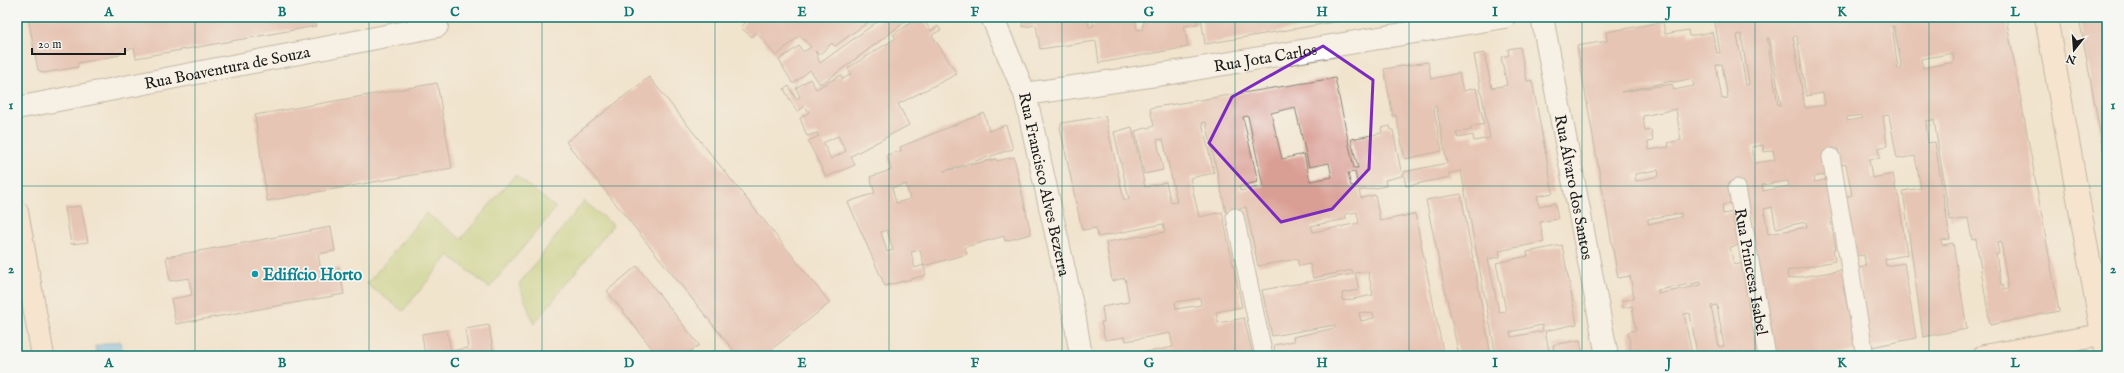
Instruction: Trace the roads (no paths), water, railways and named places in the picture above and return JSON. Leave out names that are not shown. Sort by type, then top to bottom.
[{"type":"street","name":"Rua Francisco Alves Bezerra","points":[[992,17],[1025,94],[1075,319],[1081,356]]},
{"type":"street","name":"Rua Jota Carlos","points":[[1025,94],[1177,72],[1450,22],[1504,17]]},
{"type":"street","name":"Rua Álvaro dos Santos","points":[[1542,17],[1607,356]]},
{"type":"street","points":[[2046,17],[2105,334],[2106,356]]},
{"type":"street","name":"Rua Boaventura de Souza","points":[[17,108],[434,22]]},
{"type":"street","points":[[17,212],[43,356]]},
{"type":"street","points":[[1984,356],[2105,334]]},
{"type":"lane","points":[[1831,157],[1865,356]]},
{"type":"lane","name":"Rua Princesa Isabel","points":[[1737,188],[1767,356]]},
{"type":"lane","points":[[1235,217],[1264,356]]},
{"type":"water","points":[[120,341],[122,349],[130,356],[97,356],[95,346]]},
{"type":"place","name":"Edifício Horto","points":[[255,274]]}]
